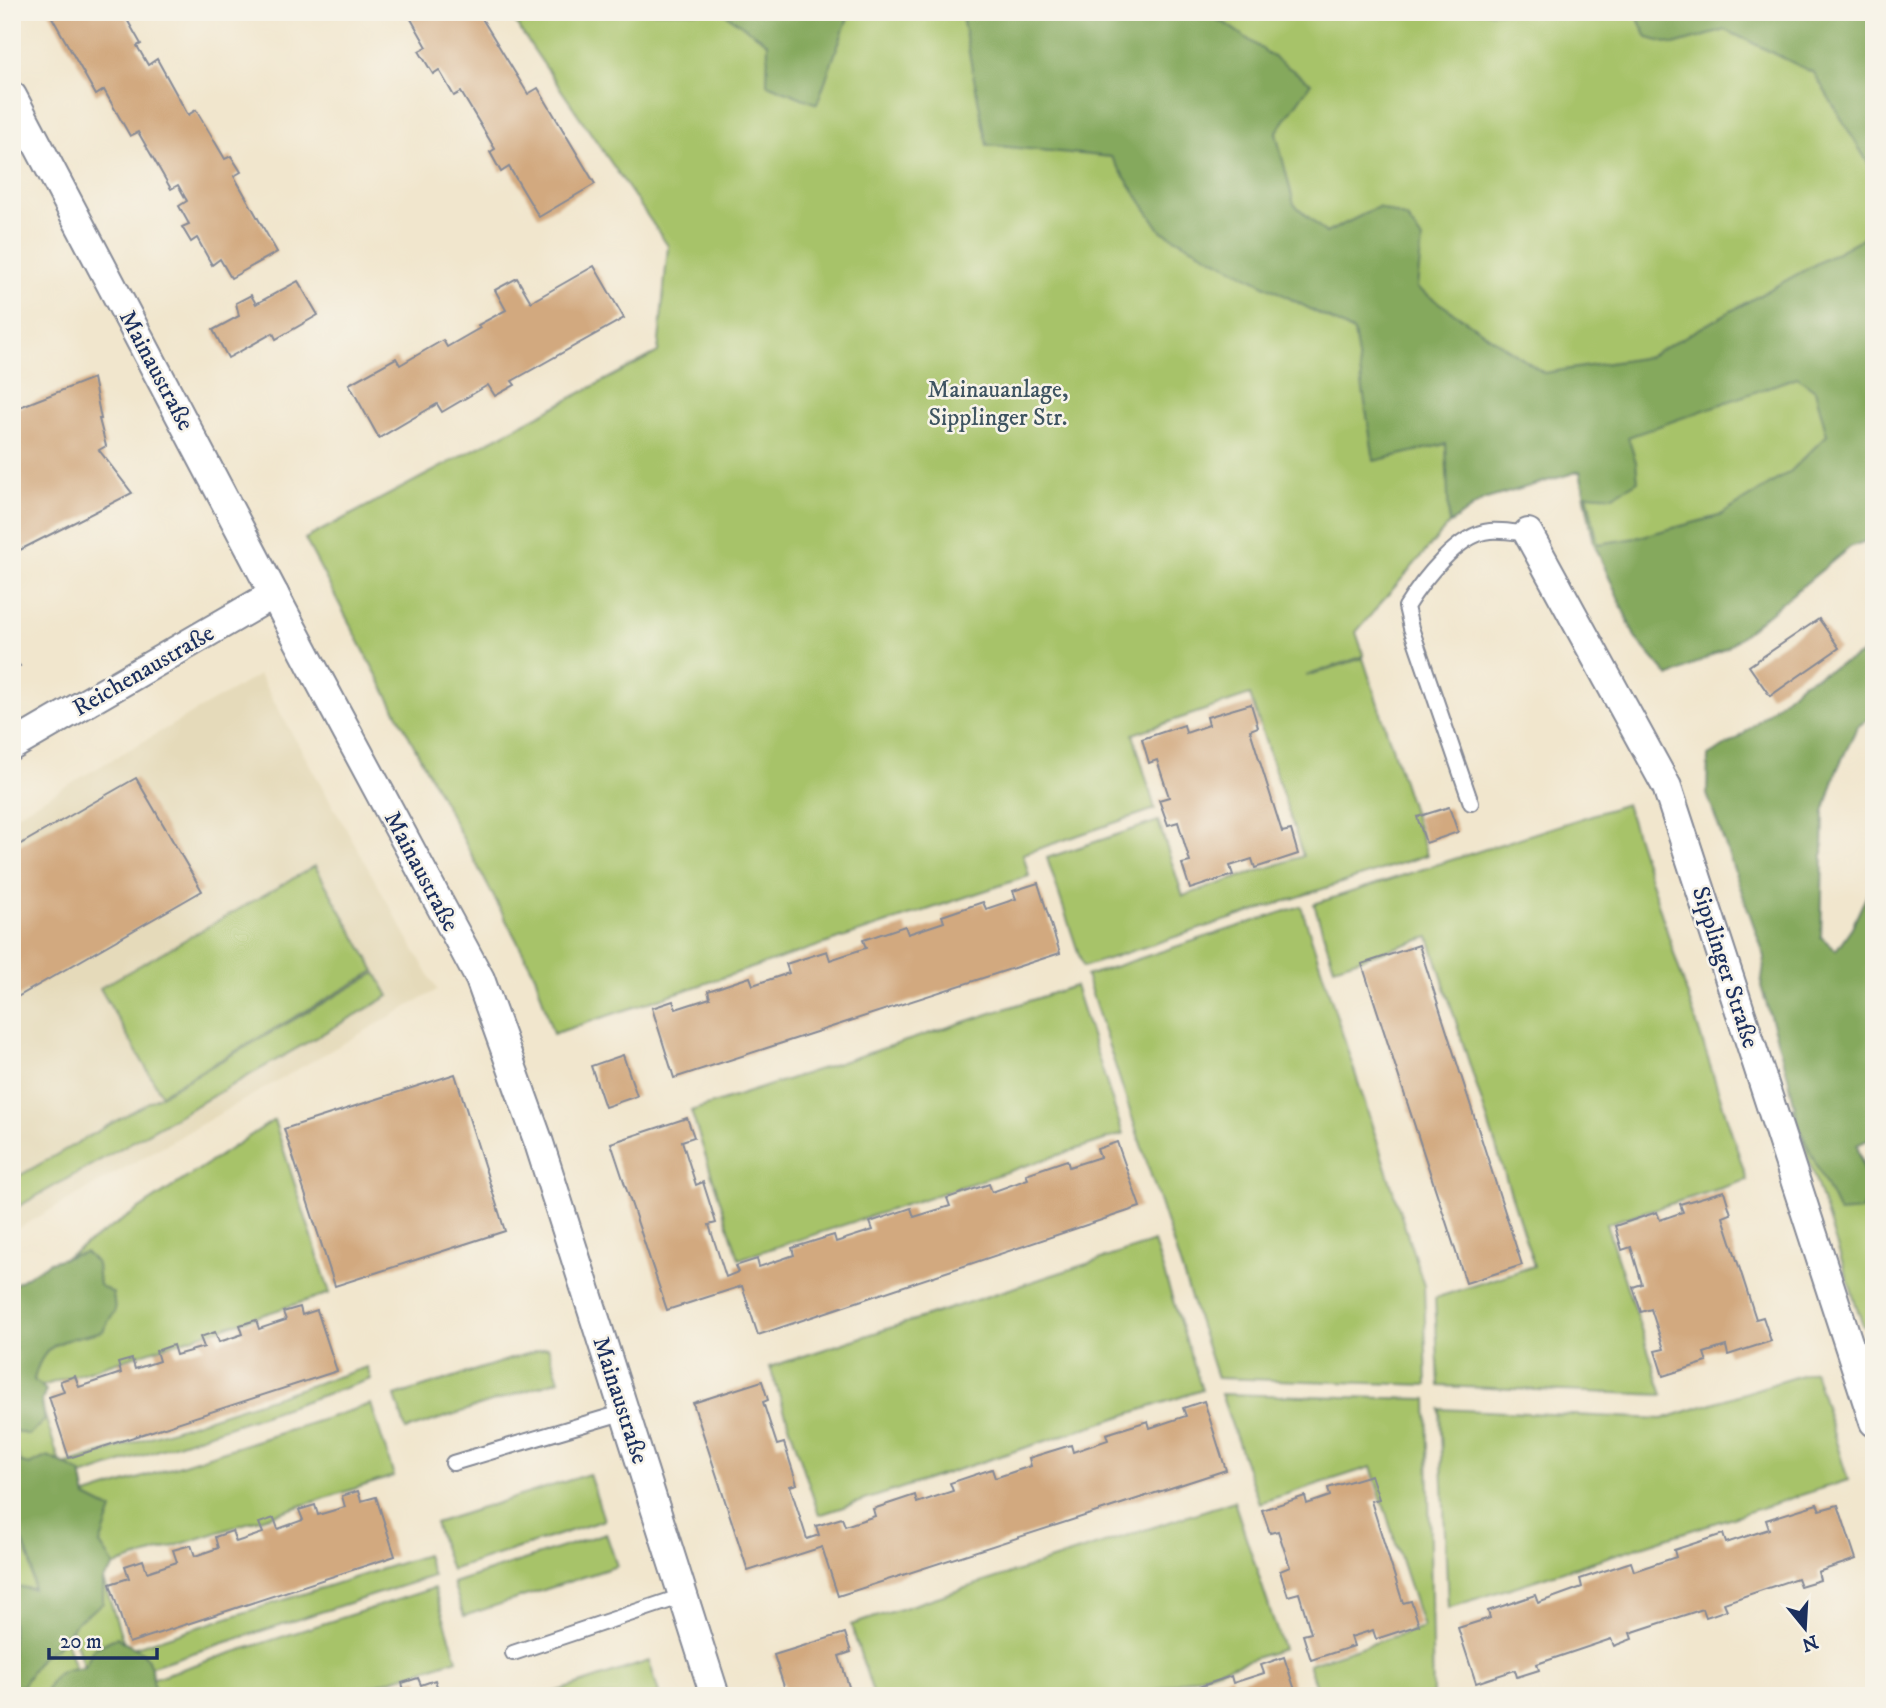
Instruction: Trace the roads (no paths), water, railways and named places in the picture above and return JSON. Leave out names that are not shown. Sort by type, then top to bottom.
[{"type":"street","name":"Mainaustraße","points":[[12,96],[480,979],[539,1143],[715,1696]]},
{"type":"street","name":"Sipplinger Straße","points":[[1528,533],[1667,787],[1863,1348],[1874,1422]]},
{"type":"street","name":"Reichenaustraße","points":[[12,746],[274,594]]},
{"type":"lane","points":[[1471,803],[1406,607],[1415,592],[1461,542],[1488,531],[1528,533]]},
{"type":"lane","points":[[453,1463],[625,1412]]},
{"type":"lane","points":[[513,1653],[683,1596]]},
{"type":"park label","name":"Mainauanlage, Sipplinger Str.","points":[[998,403]]}]
